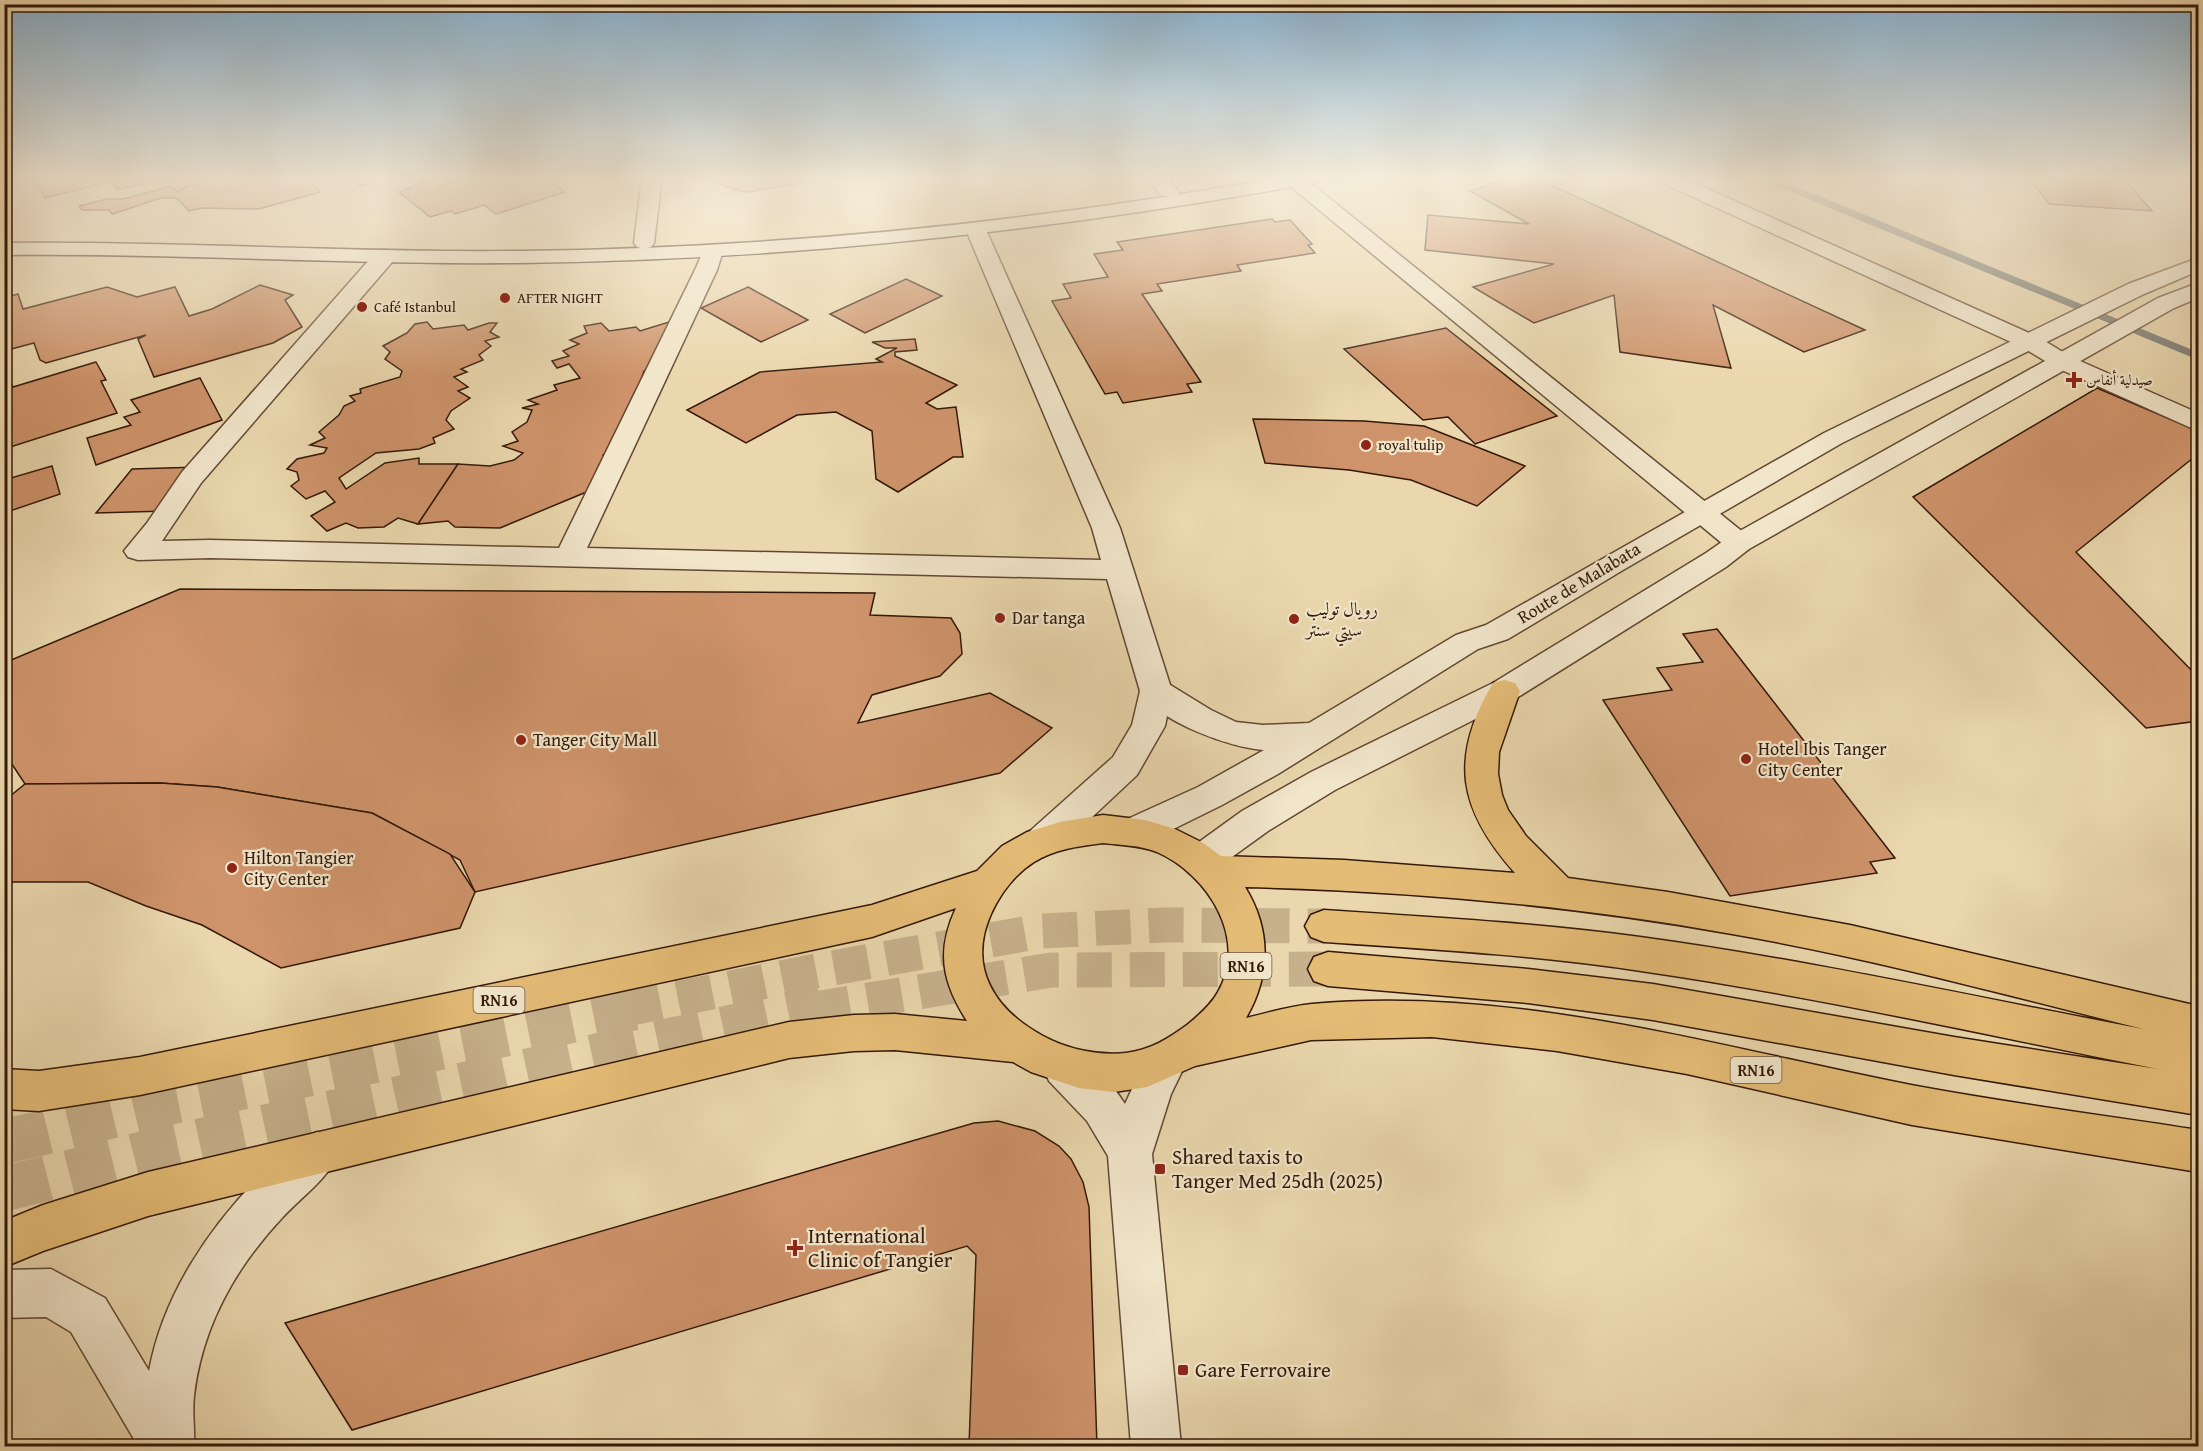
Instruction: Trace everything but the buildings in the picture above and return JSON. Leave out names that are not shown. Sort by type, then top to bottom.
[{"type":"main road","points":[[1504,691],[1482,750],[1480,781],[1492,816],[1514,850],[1557,891]]},
{"type":"main road","name":"RN16","points":[[1177,1056],[1218,1025],[1238,994],[1247,962],[1246,929],[1234,898],[1207,866],[1170,842],[1134,832],[1103,829],[1072,832],[1043,841],[1022,851],[1003,865],[969,913],[962,948],[967,984],[986,1018],[1017,1044],[1040,1058],[1064,1068],[1116,1074],[1311,1022],[1432,1019],[1557,1033],[1666,1051],[1912,1104],[2199,1150]]},
{"type":"main road","name":"RN16","points":[[1207,866],[1375,876],[1557,891],[1733,917],[1869,944],[2199,1024]]},
{"type":"main road","name":"RN16","points":[[4,1089],[39,1091],[140,1076],[872,921],[989,882]]},
{"type":"main road","points":[[1324,926],[1509,939],[1640,954],[1846,988],[1982,1017],[2199,1058]]},
{"type":"main road","points":[[1328,969],[1528,986],[1653,1002],[1953,1056],[2199,1095]]},
{"type":"main road","name":"RN16","points":[[4,1244],[44,1228],[148,1194],[789,1040],[854,1033],[895,1032],[1017,1044]]},
{"type":"street","points":[[490,245],[544,245]]},
{"type":"street","points":[[4,249],[169,248],[385,256],[530,257],[712,251],[807,245]]},
{"type":"street","points":[[982,245],[1106,528],[1156,691],[1148,726],[1125,766],[1043,841]]},
{"type":"street","points":[[1371,245],[1738,543]]},
{"type":"street","points":[[1815,245],[2030,342],[2063,362],[2199,422]]},
{"type":"street","points":[[569,556],[706,270],[712,251]]},
{"type":"street","points":[[385,256],[191,478],[157,529],[138,551],[210,549],[1120,570]]},
{"type":"street","name":"Route de Malabata","points":[[1134,832],[1210,796],[1317,734],[1467,642],[1497,632],[1833,438],[2136,289],[2199,264]]},
{"type":"street","points":[[1207,866],[1255,821],[1323,781],[1504,691],[1716,560],[1738,543],[2166,303],[2199,290]]},
{"type":"street","points":[[1156,691],[1192,714],[1223,729],[1245,736],[1274,738],[1317,734]]},
{"type":"street","points":[[1130,1154],[1144,1112],[1177,1056]]},
{"type":"street","points":[[1064,1068],[1092,1092],[1114,1120],[1130,1154],[1156,1446]]},
{"type":"street","points":[[168,1446],[169,1396],[178,1357],[183,1338],[207,1282],[230,1244],[257,1210],[286,1179],[319,1152]]},
{"type":"street","points":[[4,1294],[51,1293],[88,1315],[168,1446]]},
{"type":"waterway","points":[[1928,245],[2198,356]]},
{"type":"tunnel","points":[[626,1009],[821,970],[1041,931],[1165,925],[1324,926]]},
{"type":"tunnel","points":[[815,1009],[1051,970],[1328,969]]},
{"type":"tunnel","points":[[4,1142],[165,1103],[634,1008]]},
{"type":"tunnel","points":[[4,1189],[158,1150],[822,1008]]},
{"type":"place","name":"AFTER NIGHT","points":[[505,298]]},
{"type":"place","name":"Café Istanbul","points":[[362,307]]},
{"type":"place","name":"صيدلية أنفاس","points":[[2074,380]]},
{"type":"place","name":"royal tulip","points":[[1366,445]]},
{"type":"place","name":"Dar tanga","points":[[1000,618]]},
{"type":"place","name":"رويال توليب سيتي سنتر","points":[[1294,619]]},
{"type":"place","name":"Tanger City Mall","points":[[521,740]]},
{"type":"place","name":"Hotel Ibis Tanger City Center","points":[[1746,759]]},
{"type":"place","name":"Hilton Tangier City Center","points":[[232,868]]},
{"type":"place","name":"Shared taxis to Tanger Med 25dh (2025)","points":[[1160,1169]]},
{"type":"place","name":"International Clinic of Tangier","points":[[795,1248]]},
{"type":"place","name":"Gare Ferrovaire","points":[[1183,1370]]}]
